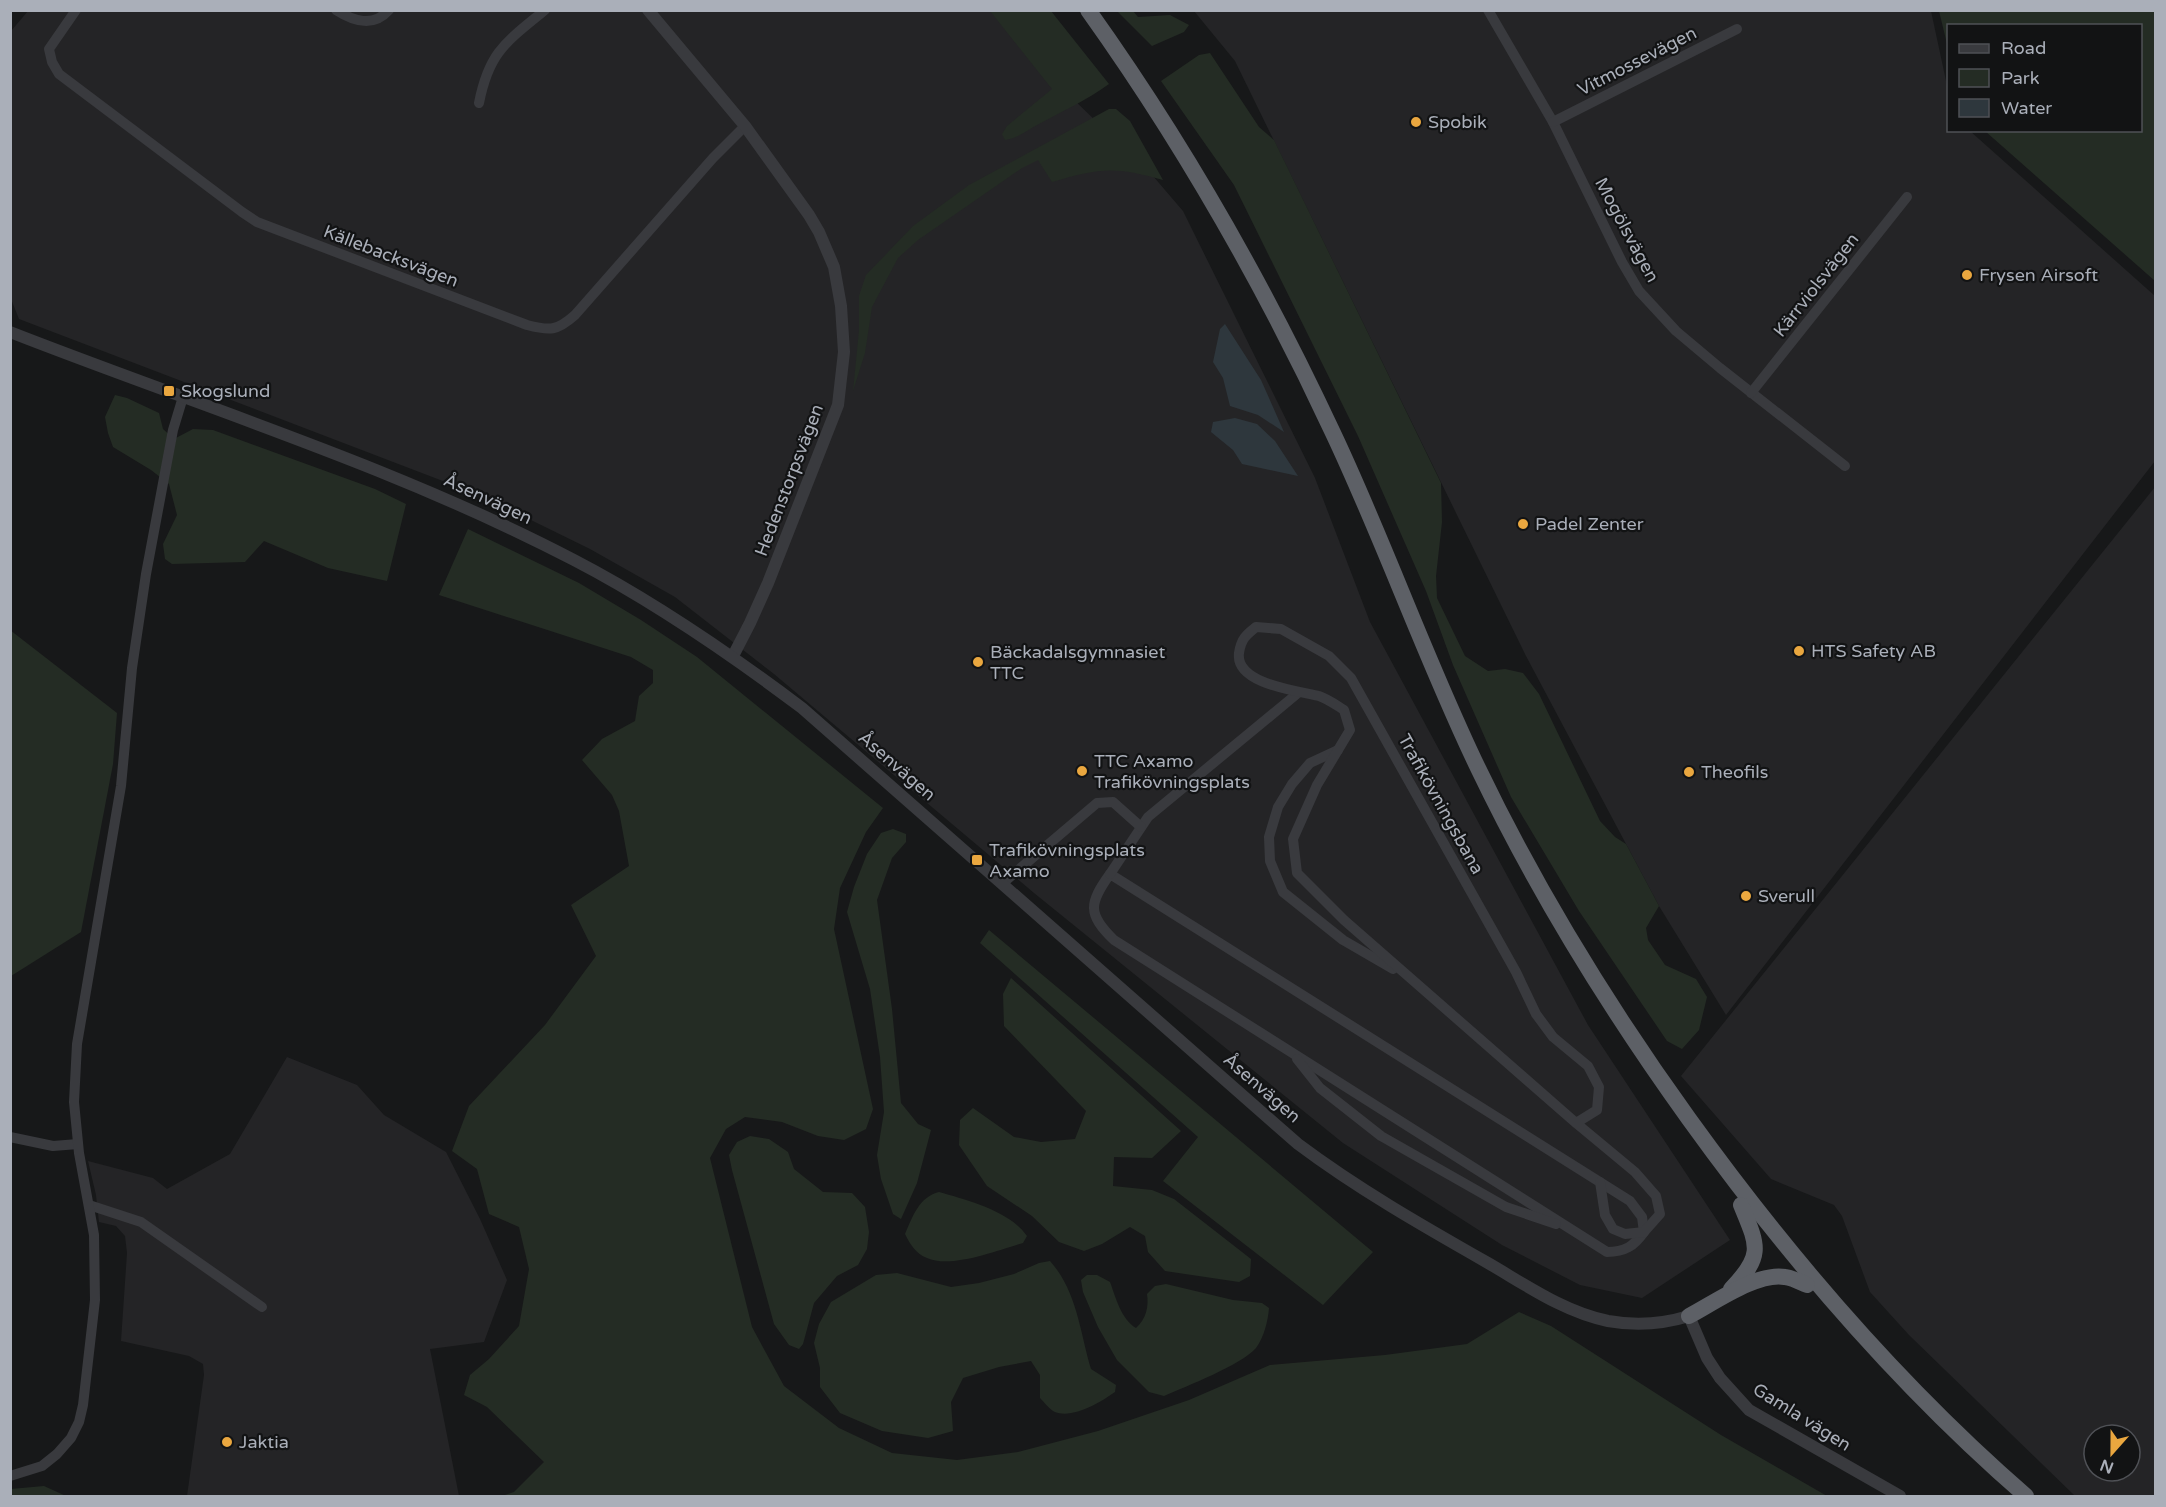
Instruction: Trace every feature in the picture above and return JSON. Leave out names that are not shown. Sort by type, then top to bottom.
[{"type":"highway","points":[[1075,10],[1174,155],[1262,309],[1325,439],[1453,733],[1523,873],[1581,972],[1647,1075],[1741,1205],[1807,1285],[1925,1412],[2014,1497]]},
{"type":"highway","points":[[1088,10],[1182,149],[1272,309],[1334,435],[1478,769],[1587,967],[1654,1070],[1711,1149],[1813,1278],[1930,1407],[2026,1497]]},
{"type":"highway","points":[[1722,1298],[1746,1274],[1755,1257],[1755,1238],[1741,1205]]},
{"type":"highway","points":[[1689,1316],[1722,1298],[1774,1276],[1794,1279],[1807,1285]]},
{"type":"street","name":"Källebacksvägen","points":[[76,10],[49,49],[52,62],[60,74],[242,212],[267,226],[527,325],[547,330],[565,324],[575,315],[713,158],[745,126]]},
{"type":"street","points":[[336,10],[352,20],[364,22],[375,21],[389,10]]},
{"type":"street","points":[[479,103],[484,78],[494,58],[512,37],[545,10]]},
{"type":"street","name":"Hedenstorpsvägen","points":[[648,10],[745,126],[799,200],[824,243],[834,267],[841,306],[844,352],[838,405],[768,583],[733,656]]},
{"type":"street","name":"Mogölsvägen","points":[[1488,10],[1552,122],[1622,262],[1639,291],[1676,331],[1845,466]]},
{"type":"street","name":"Vitmossevägen","points":[[1552,122],[1737,29]]},
{"type":"street","name":"Kärrviolsvägen","points":[[1752,393],[1907,197]]},
{"type":"street","name":"Åsenvägen","points":[[10,332],[419,487],[503,524],[645,599],[733,656],[802,708],[1298,1144],[1370,1194],[1569,1309],[1608,1321],[1630,1323],[1648,1324],[1689,1316]]},
{"type":"street","points":[[10,1476],[42,1466],[71,1438],[79,1422],[86,1386],[95,1300],[94,1235],[78,1144],[74,1102],[77,1044],[121,786],[132,668],[146,574],[173,430],[183,396]]},
{"type":"street","name":"Trafikövningsbana","points":[[1298,693],[1148,817],[1098,891],[1093,910],[1099,926],[1114,940],[1607,1252],[1619,1252],[1634,1245],[1660,1214],[1656,1196],[1635,1172],[1576,1123],[1344,920],[1297,873],[1293,838],[1317,785],[1350,730],[1344,710],[1321,697],[1298,693],[1254,678],[1240,664],[1239,655],[1243,638],[1257,627],[1281,628],[1329,656],[1351,678],[1516,972],[1536,1014],[1553,1037],[1588,1066],[1599,1087],[1597,1110],[1576,1123]]},
{"type":"street","name":"Trafikövningsbana","points":[[1338,750],[1310,764],[1292,784],[1278,807],[1269,837],[1270,861],[1282,892],[1343,940],[1412,980]]},
{"type":"street","points":[[1003,883],[1097,803],[1113,801],[1141,826]]},
{"type":"street","points":[[1110,874],[1630,1200],[1642,1217],[1644,1232],[1625,1234],[1613,1229],[1605,1215],[1600,1182]]},
{"type":"street","name":"Trafikövningsbana","points":[[1291,1052],[1320,1088],[1381,1136],[1506,1208],[1572,1229]]},
{"type":"street","points":[[10,1137],[52,1146],[78,1144]]},
{"type":"street","points":[[89,1206],[141,1222],[262,1307]]},
{"type":"street","name":"Gamla vägen","points":[[1689,1316],[1707,1358],[1720,1378],[1749,1410],[1900,1497]]},
{"type":"shaded area","points":[[28,11],[1001,11],[1072,98],[1153,176],[1183,211],[1315,478],[1370,622],[1588,1025],[1730,1240],[1642,1298],[1580,1285],[1502,1245],[1343,1143],[1034,893],[774,674],[675,597],[590,549],[482,496],[19,319],[11,299],[11,31]]},
{"type":"shaded area","points":[[1194,11],[1931,11],[1947,85],[1947,132],[1971,132],[2155,296],[2155,461],[1726,1015],[1659,906],[1526,656],[1235,61]]},
{"type":"shaded area","points":[[2155,487],[2155,1496],[2075,1496],[1909,1335],[1870,1292],[1842,1216],[1834,1205],[1771,1179],[1681,1076]]},
{"type":"shaded area","points":[[287,1057],[357,1085],[384,1115],[446,1152],[480,1219],[507,1280],[484,1342],[430,1349],[459,1496],[187,1496],[204,1375],[203,1364],[189,1356],[121,1341],[127,1253],[125,1236],[116,1226],[99,1222],[96,1195],[88,1161],[153,1178],[167,1189],[230,1154]]},
{"type":"green space","points":[[990,11],[1051,11],[1109,84],[1023,134],[1005,140],[1002,134],[1007,126],[1052,89]]},
{"type":"green space","points":[[1117,11],[1133,11],[1138,17],[1170,15],[1189,25],[1184,32],[1152,46]]},
{"type":"green space","points":[[1939,11],[2155,11],[2155,281],[1986,132],[2142,132],[2142,24],[1947,24],[1947,44]]},
{"type":"green space","points":[[1210,53],[1259,127],[1274,140],[1441,483],[1442,522],[1436,576],[1437,598],[1465,656],[1488,671],[1505,669],[1523,673],[1539,694],[1600,821],[1615,837],[1626,844],[1659,906],[1646,928],[1648,940],[1665,965],[1696,979],[1707,997],[1699,1030],[1682,1049],[1667,1041],[1579,911],[1511,797],[1453,665],[1426,591],[1358,436],[1234,185],[1161,81],[1199,55]]},
{"type":"green space","points":[[1109,109],[1116,109],[1130,121],[1163,180],[1132,172],[1107,170],[1052,182],[1038,160],[1022,168],[918,240],[898,258],[872,307],[865,353],[853,391],[859,330],[859,296],[866,275],[913,226],[969,185]]},
{"type":"green space","points":[[115,395],[159,413],[163,429],[174,439],[193,429],[213,430],[375,489],[406,504],[387,581],[328,568],[264,541],[245,562],[172,564],[165,559],[163,544],[177,515],[169,484],[113,447],[105,417]]},
{"type":"green space","points":[[468,529],[579,583],[697,657],[883,808],[866,832],[840,888],[834,929],[873,1109],[866,1129],[844,1140],[818,1136],[782,1122],[745,1117],[726,1129],[710,1158],[752,1327],[784,1386],[839,1428],[892,1453],[957,1460],[1018,1452],[1098,1431],[1189,1400],[1270,1365],[1385,1355],[1467,1344],[1519,1312],[1551,1326],[1721,1435],[1827,1496],[502,1496],[514,1492],[544,1462],[487,1407],[464,1395],[470,1375],[489,1359],[519,1326],[529,1269],[519,1227],[489,1214],[477,1169],[452,1151],[469,1106],[545,1025],[596,956],[571,905],[629,866],[619,811],[612,795],[582,760],[602,739],[635,721],[639,696],[653,683],[653,670],[631,657],[439,595]]},
{"type":"green space","points":[[10,630],[117,713],[113,764],[81,932],[11,976]]},
{"type":"green space","points":[[893,829],[906,834],[906,842],[892,858],[877,900],[892,1009],[901,1103],[918,1124],[931,1130],[917,1183],[901,1219],[893,1214],[881,1179],[877,1155],[884,1112],[880,1057],[870,989],[847,912],[867,854],[881,833]]},
{"type":"green space","points":[[989,930],[1373,1252],[1323,1305],[1163,1181],[1198,1137],[980,943]]},
{"type":"green space","points":[[1011,978],[1181,1131],[1152,1158],[1114,1157],[1113,1186],[1152,1190],[1174,1199],[1251,1259],[1250,1276],[1239,1282],[1165,1271],[1148,1252],[1145,1236],[1130,1227],[1102,1244],[1084,1251],[1059,1242],[1032,1216],[987,1186],[959,1145],[960,1120],[973,1108],[1014,1137],[1041,1142],[1075,1139],[1086,1111],[1004,1026],[1003,994]]},
{"type":"green space","points":[[750,1136],[769,1139],[788,1152],[794,1169],[823,1192],[852,1193],[865,1207],[869,1232],[867,1249],[858,1265],[837,1276],[814,1303],[803,1344],[799,1349],[789,1345],[774,1324],[732,1170],[729,1155],[737,1142]]},
{"type":"green space","points":[[939,1192],[999,1213],[1019,1227],[1027,1236],[1023,1243],[961,1260],[937,1261],[923,1256],[914,1248],[905,1234],[914,1214],[926,1198]]},
{"type":"green space","points":[[1050,1261],[1066,1285],[1072,1299],[1091,1369],[1116,1385],[1115,1392],[1095,1405],[1070,1413],[1055,1412],[1040,1398],[1040,1375],[1031,1361],[999,1367],[963,1378],[951,1402],[953,1431],[928,1438],[882,1431],[840,1413],[820,1387],[820,1368],[814,1343],[819,1324],[831,1302],[876,1275],[897,1273],[951,1287],[1014,1274],[1039,1263]]},
{"type":"green space","points":[[1087,1275],[1097,1275],[1110,1282],[1123,1314],[1136,1328],[1146,1313],[1147,1294],[1155,1286],[1166,1284],[1233,1300],[1262,1303],[1269,1308],[1268,1318],[1261,1339],[1249,1355],[1164,1396],[1149,1392],[1117,1360],[1098,1327],[1083,1292],[1081,1280]]},
{"type":"green space","points":[[44,1486],[66,1496],[11,1496],[11,1489]]},
{"type":"water","points":[[1225,324],[1261,380],[1284,432],[1258,415],[1230,406],[1223,378],[1213,362],[1220,329]]},
{"type":"water","points":[[1235,418],[1257,424],[1275,441],[1298,476],[1242,464],[1233,450],[1211,432],[1213,422]]},
{"type":"place","name":"Spobik","points":[[1416,122]]},
{"type":"place","name":"Frysen Airsoft","points":[[1967,275]]},
{"type":"place","name":"Skogslund","points":[[169,391]]},
{"type":"place","name":"Padel Zenter","points":[[1523,524]]},
{"type":"place","name":"HTS Safety AB","points":[[1799,651]]},
{"type":"place","name":"Bäckadalsgymnasiet TTC","points":[[978,662]]},
{"type":"place","name":"TTC Axamo Trafikövningsplats","points":[[1082,771]]},
{"type":"place","name":"Theofils","points":[[1689,772]]},
{"type":"place","name":"Trafikövningsplats Axamo","points":[[977,860]]},
{"type":"place","name":"Sverull","points":[[1746,896]]},
{"type":"place","name":"Jaktia","points":[[227,1442]]}]
